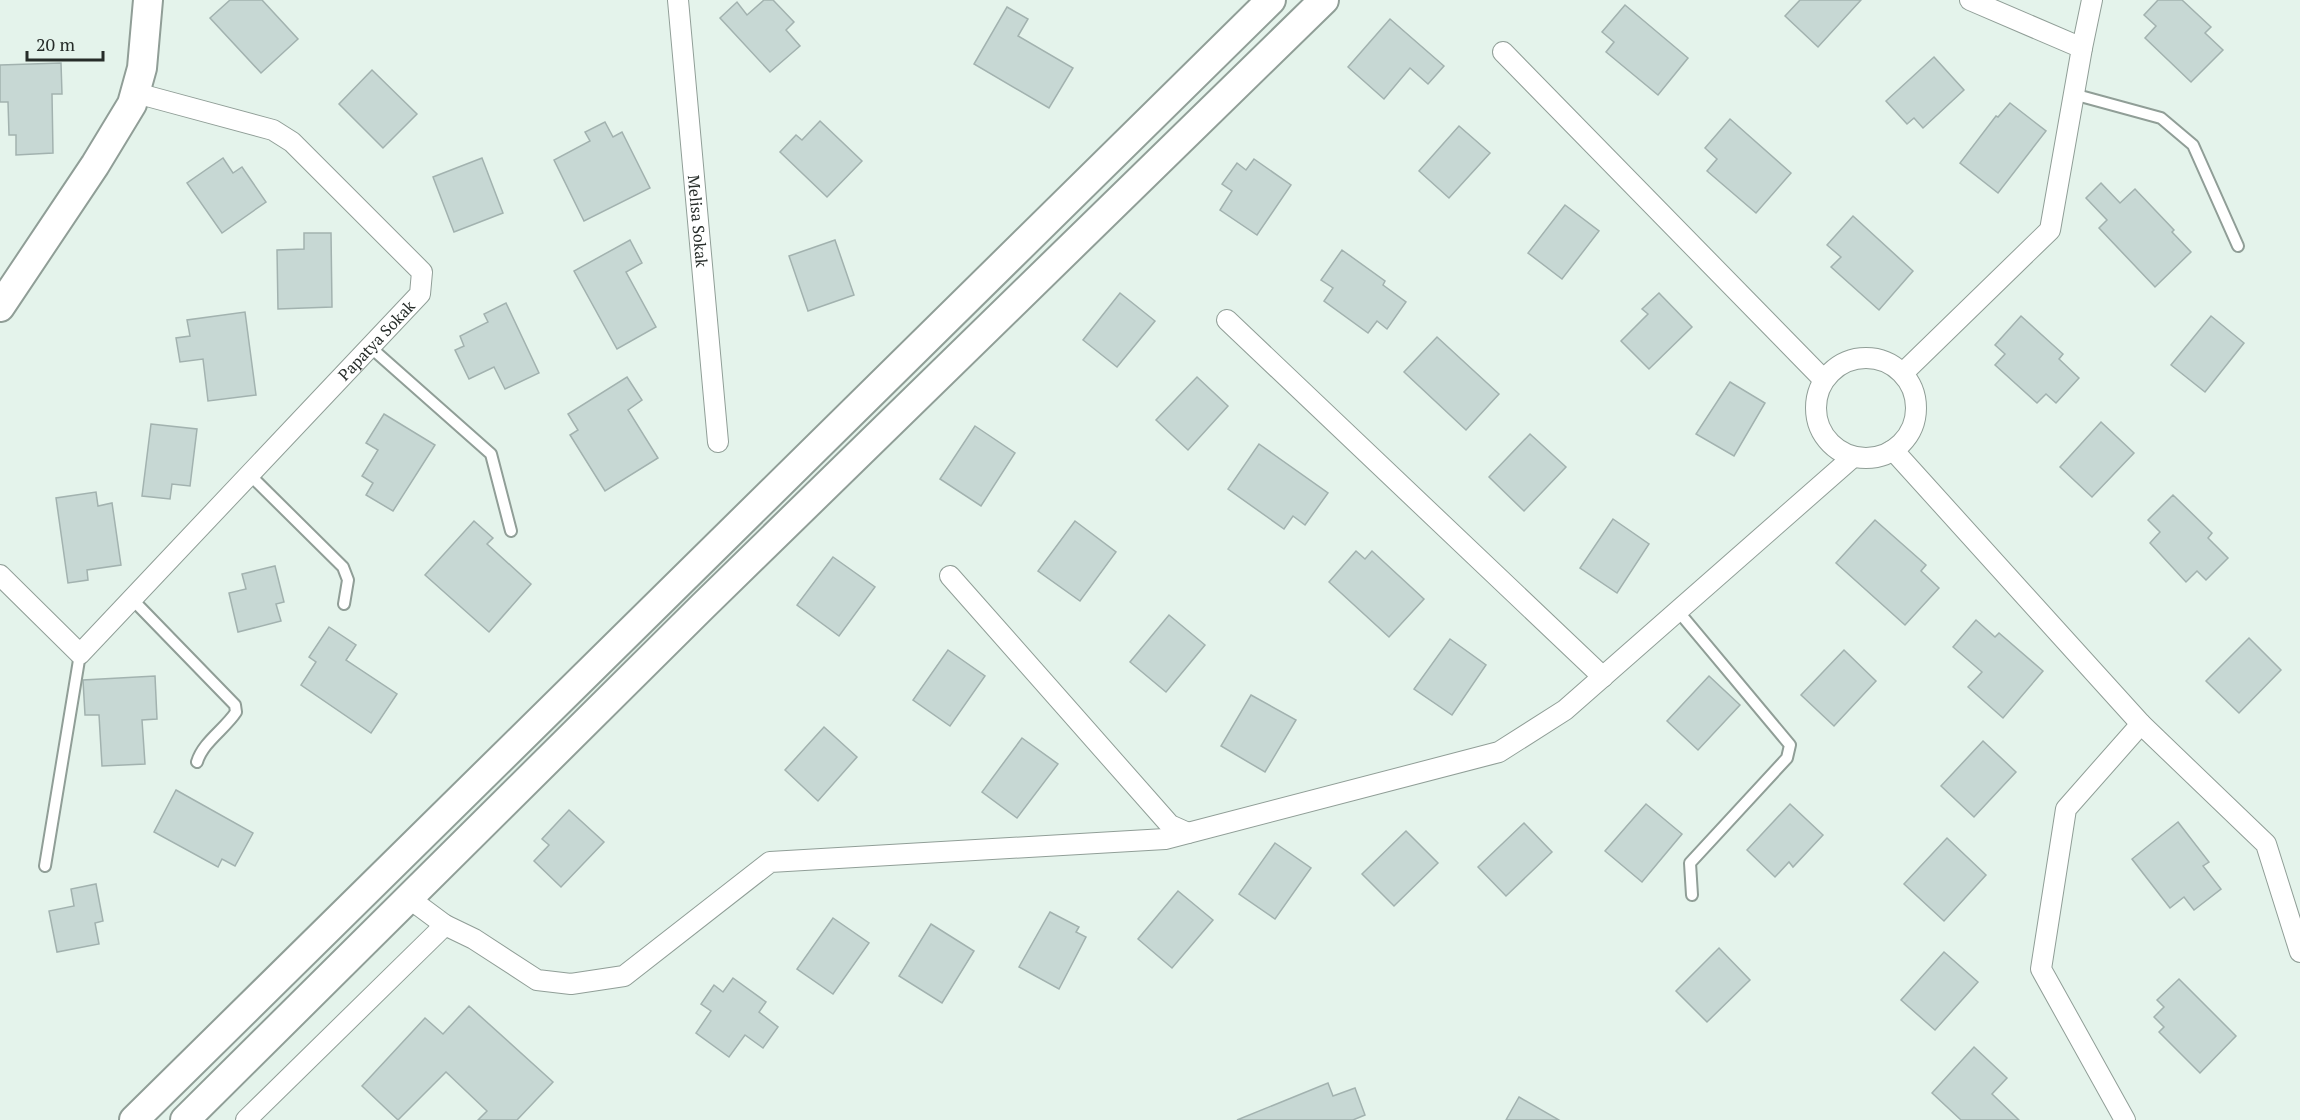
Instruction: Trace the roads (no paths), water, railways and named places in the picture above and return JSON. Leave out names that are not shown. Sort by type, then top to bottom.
[{"type":"main road","points":[[0,307],[113,139],[136,93],[142,68],[148,0]]},
{"type":"main road","points":[[134,1120],[1271,0]]},
{"type":"main road","points":[[185,1120],[702,607],[1324,0]]},
{"type":"street","name":"Melisa Sokak","points":[[678,0],[718,442]]},
{"type":"street","points":[[1970,0],[2082,48]]},
{"type":"street","points":[[1903,374],[2050,230],[2073,94],[2092,0]]},
{"type":"street","points":[[1503,52],[1824,380]]},
{"type":"street","name":"Papatya Sokak","points":[[80,654],[420,294],[422,272],[292,142],[273,130],[136,93]]},
{"type":"street","points":[[1227,320],[1603,677]]},
{"type":"street","points":[[1872,358],[1889,363],[1903,374],[1912,388],[1916,405],[1914,423],[1906,438],[1893,450],[1870,458],[1853,457],[1837,449],[1824,437],[1816,413],[1817,396],[1824,380],[1837,367],[1854,359],[1872,358]]},
{"type":"street","points":[[1893,450],[2141,724],[2266,844],[2300,952]]},
{"type":"street","points":[[410,899],[445,925],[474,939],[537,980],[571,984],[624,976],[770,862],[1165,839],[1499,752],[1565,710],[1853,457]]},
{"type":"street","points":[[0,575],[80,654]]},
{"type":"street","points":[[950,576],[1170,825],[1188,833]]},
{"type":"street","points":[[2126,1120],[2041,969],[2066,809],[2141,724]]},
{"type":"street","points":[[246,1120],[445,925]]},
{"type":"lane","points":[[2073,94],[2161,118],[2181,132],[2193,146],[2238,246]]},
{"type":"lane","points":[[369,346],[491,454],[511,531]]},
{"type":"lane","points":[[249,474],[343,567],[348,580],[344,604]]},
{"type":"lane","points":[[132,599],[235,705],[236,712],[231,720],[200,753],[197,762]]},
{"type":"lane","points":[[1678,611],[1790,745],[1787,758],[1690,864],[1692,895]]},
{"type":"lane","points":[[45,866],[80,654]]}]
